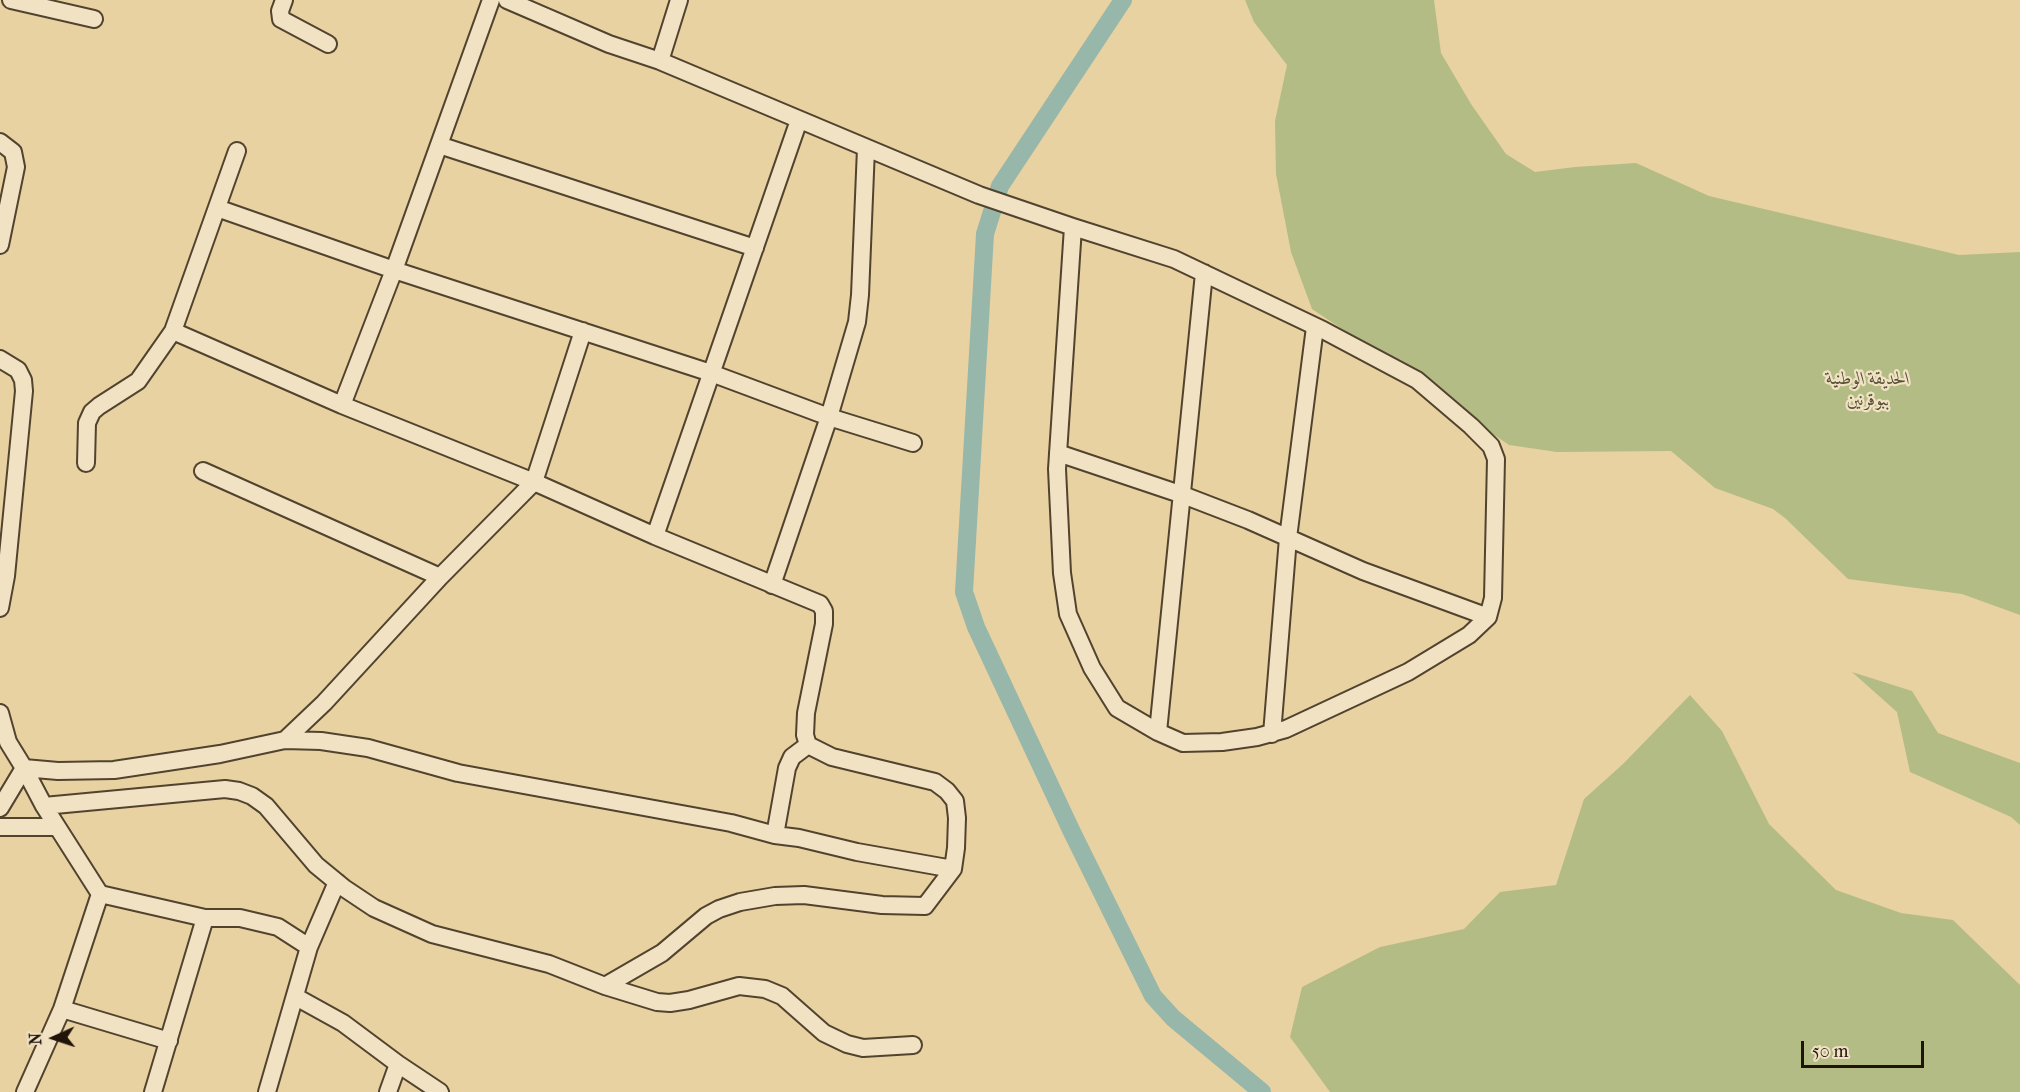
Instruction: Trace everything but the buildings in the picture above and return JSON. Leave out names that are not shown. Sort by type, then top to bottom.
[{"type":"street","points":[[11,0],[70,6],[93,19]]},
{"type":"street","points":[[284,0],[280,11],[281,20],[328,44]]},
{"type":"street","points":[[342,405],[394,270],[491,0]]},
{"type":"street","points":[[507,0],[609,44],[660,61],[979,195],[1174,259],[1316,327],[1417,380],[1464,419],[1491,446],[1496,459],[1493,598],[1488,617],[1469,636],[1408,672],[1272,734],[1222,742],[1184,743],[1158,732],[1117,708],[1092,668],[1068,614],[1062,573],[1057,469],[1072,227]]},
{"type":"street","points":[[660,61],[680,0]]},
{"type":"street","points":[[655,536],[799,120]]},
{"type":"street","points":[[0,142],[13,152],[16,167],[0,245]]},
{"type":"street","points":[[439,145],[755,249]]},
{"type":"street","points":[[772,585],[829,417],[857,322],[866,148]]},
{"type":"street","points":[[86,463],[87,423],[92,412],[138,381],[173,331],[237,151]]},
{"type":"street","points":[[217,208],[394,270],[711,373],[829,417],[913,443]]},
{"type":"street","points":[[1158,732],[1204,273]]},
{"type":"street","points":[[1272,734],[1288,538],[1316,327]]},
{"type":"street","points":[[173,331],[342,405],[534,482],[655,536],[820,604],[824,611],[824,624],[806,713],[805,735],[808,745],[832,757],[935,782],[955,801],[957,818],[953,869],[929,903],[922,907],[882,905],[804,895],[757,899],[719,909],[706,916],[662,953],[604,986]]},
{"type":"street","points":[[285,740],[324,703],[440,577],[534,482],[583,331]]},
{"type":"street","points":[[0,359],[18,370],[23,380],[24,391],[6,576],[0,608]]},
{"type":"street","points":[[1058,453],[1183,495],[1363,571],[1488,617]]},
{"type":"street","points":[[203,471],[440,577]]},
{"type":"street","points":[[0,713],[8,742],[44,806],[100,894],[204,918],[240,918],[278,927],[309,947]]},
{"type":"street","points":[[24,768],[58,771],[114,770],[220,754],[285,740],[321,741],[368,748],[458,773],[731,823],[775,835],[953,869]]},
{"type":"street","points":[[775,835],[792,757],[808,745]]},
{"type":"street","points":[[0,808],[24,768]]},
{"type":"street","points":[[44,806],[225,789],[239,791],[252,796],[266,806],[316,865],[337,882],[374,908],[432,934],[549,964],[604,986],[657,1002],[670,1003],[689,1000],[739,986],[751,986],[782,996],[824,1033],[847,1044],[863,1048],[913,1045]]},
{"type":"street","points":[[0,827],[57,827]]},
{"type":"street","points":[[267,1092],[309,947],[337,882]]},
{"type":"street","points":[[25,1092],[62,1008],[100,894]]},
{"type":"street","points":[[153,1092],[204,918]]},
{"type":"street","points":[[296,997],[343,1023],[440,1092]]},
{"type":"street","points":[[62,1008],[169,1041]]},
{"type":"street","points":[[388,1092],[398,1064]]},
{"type":"green space","name":"الحديقة الوطنية ببوقرنين","points":[[1245,0],[1434,0],[1441,53],[1471,104],[1506,154],[1535,172],[1636,163],[1709,196],[1959,255],[2020,252],[2020,615],[1962,594],[1848,579],[1773,509],[1715,488],[1671,451],[1557,452],[1509,445],[1468,417],[1427,376],[1372,349],[1312,309],[1291,252],[1276,174],[1275,121],[1287,65],[1254,22]]},
{"type":"green space","points":[[1852,672],[1912,691],[1938,733],[2020,763],[2020,825],[2011,817],[1910,772],[1897,712]]},
{"type":"green space","points":[[1690,695],[1722,731],[1769,824],[1836,890],[1901,913],[1953,920],[2020,985],[2020,1092],[1330,1092],[1290,1037],[1302,987],[1380,947],[1464,929],[1500,892],[1556,885],[1584,799],[1623,764]]},
{"type":"waterway","points":[[1123,0],[1000,186],[985,234],[964,592],[976,627],[1071,830],[1153,996],[1173,1018],[1262,1092]]}]
